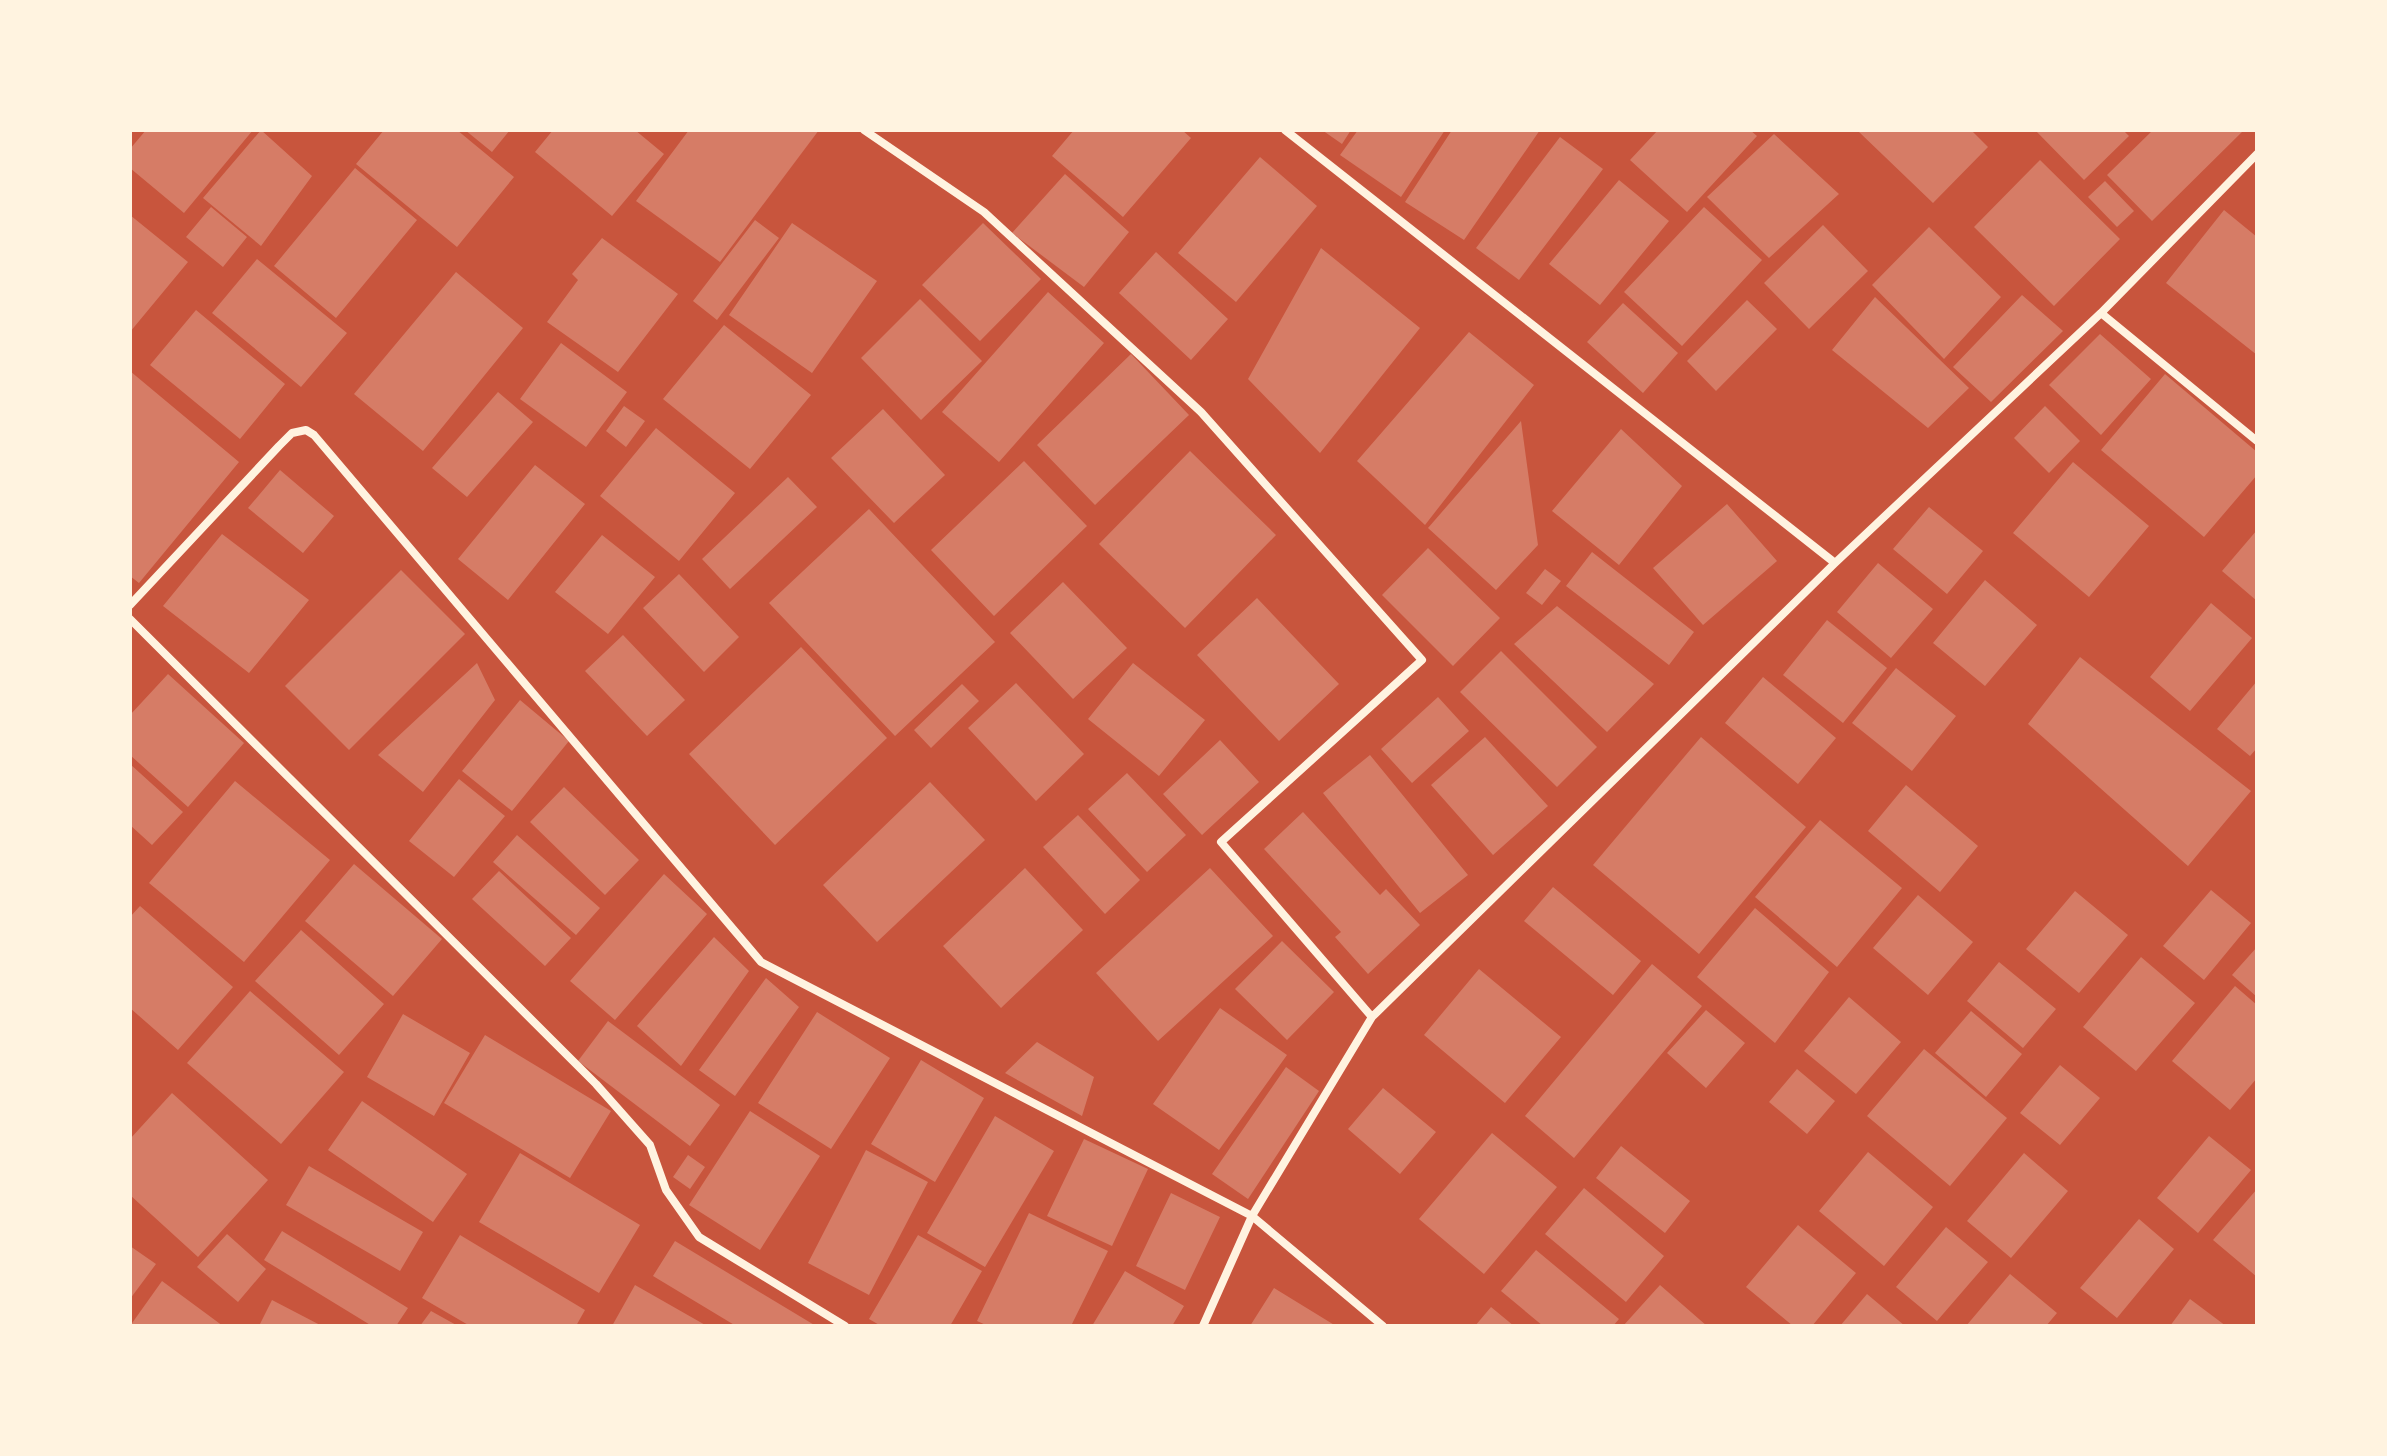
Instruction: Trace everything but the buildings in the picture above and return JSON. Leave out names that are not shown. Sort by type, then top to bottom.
[{"type":"street","points":[[864,130],[984,212],[1201,412],[1422,660],[1221,842],[1372,1017]]},
{"type":"street","points":[[1285,130],[1835,563]]},
{"type":"street","points":[[1203,1326],[1252,1216],[1372,1017],[1835,563],[2101,313],[2257,154]]},
{"type":"street","points":[[2101,313],[2257,441]]},
{"type":"street","points":[[130,605],[292,433],[306,430],[324,446],[761,962],[1252,1216],[1383,1326]]},
{"type":"street","points":[[130,619],[596,1084],[650,1145],[666,1190],[699,1237],[845,1326]]}]
